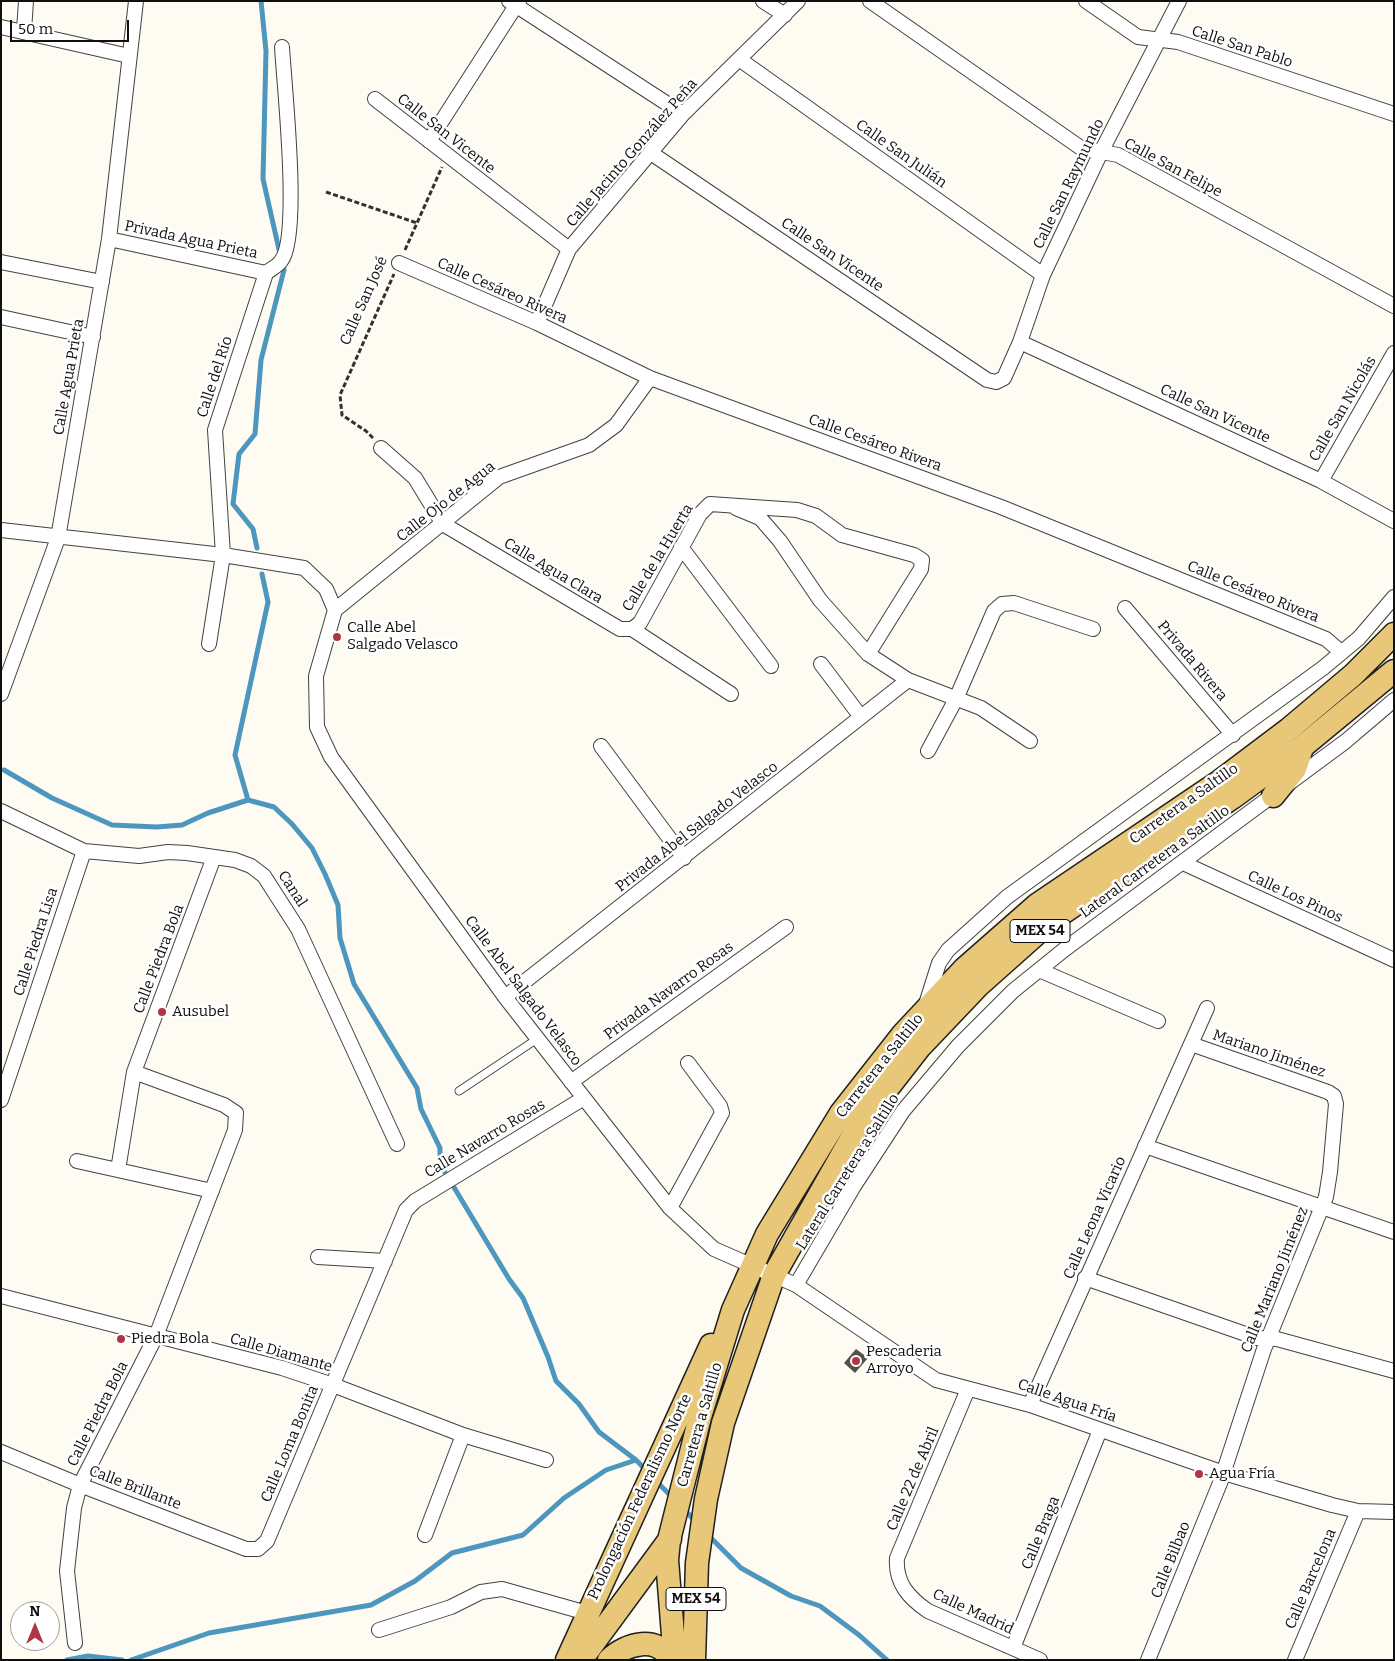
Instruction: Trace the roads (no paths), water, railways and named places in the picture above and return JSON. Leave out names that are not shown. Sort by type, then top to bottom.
[{"type":"main road","name":"Carretera a Saltillo","points":[[673,1660],[667,1560],[674,1529],[690,1414],[767,1234],[841,1113],[902,1034],[964,969],[1038,904],[1220,780],[1289,729],[1353,675],[1394,634]]},
{"type":"main road","name":"Carretera a Saltillo","points":[[694,1660],[697,1563],[700,1538],[706,1499],[724,1423],[774,1275],[859,1126],[919,1048],[979,985],[1051,921],[1232,798],[1302,747],[1394,671]]},
{"type":"main road","points":[[1274,796],[1295,769],[1302,747]]},
{"type":"main road","name":"Prolongación Federalismo Norte","points":[[567,1660],[641,1499],[690,1414]]},
{"type":"main road","name":"Prolongación Federalismo Norte","points":[[581,1660],[674,1529],[706,1499]]},
{"type":"main road","points":[[609,1660],[630,1646],[647,1643],[660,1646],[673,1660]]},
{"type":"street","points":[[24,31],[26,1]]},
{"type":"street","points":[[1,27],[130,56],[136,1]]},
{"type":"street","points":[[763,1],[784,15]]},
{"type":"street","name":"Calle Jacinto González Peña","points":[[537,323],[569,249],[683,114],[798,1]]},
{"type":"street","name":"Calle San Felipe","points":[[870,1],[1081,148],[1118,155],[1394,306]]},
{"type":"street","name":"Calle San Pablo","points":[[1086,1],[1138,37],[1178,42],[1394,114]]},
{"type":"street","name":"Calle San Raymundo","points":[[996,382],[1004,378],[1020,342],[1043,275],[1101,152],[1179,1]]},
{"type":"street","points":[[429,141],[515,3],[683,114]]},
{"type":"street","points":[[266,273],[282,261],[289,239],[291,198],[282,47]]},
{"type":"street","name":"Calle Agua Prieta","points":[[1,694],[58,538],[109,239],[130,56]]},
{"type":"street","name":"Calle San Julián","points":[[739,59],[1043,275]]},
{"type":"street","name":"Calle San Vicente","points":[[375,100],[569,249]]},
{"type":"street","name":"Calle San Vicente","points":[[651,152],[987,380],[996,382]]},
{"type":"street","name":"Privada Agua Prieta","points":[[109,239],[266,273]]},
{"type":"street","points":[[1,262],[102,282]]},
{"type":"street","name":"Calle Cesáreo Rivera","points":[[399,263],[537,323],[650,378],[1001,507],[1326,639],[1340,652]]},
{"type":"street","name":"Calle del Río","points":[[210,644],[223,555],[215,430],[266,273]]},
{"type":"street","points":[[1,317],[93,337]]},
{"type":"street","name":"Calle San Vicente","points":[[1020,342],[1321,481],[1394,521]]},
{"type":"street","name":"Calle San Nicolás","points":[[1321,481],[1394,353]]},
{"type":"street","name":"Calle Ojo de Agua","points":[[335,610],[499,477],[588,445],[616,424],[650,378]]},
{"type":"street","name":"Calle Agua Clara","points":[[381,448],[415,478],[443,524],[620,629],[632,630],[731,694]]},
{"type":"street","points":[[724,503],[760,518],[780,541],[820,600],[868,654],[908,680],[981,708],[1030,741]]},
{"type":"street","name":"Calle de la Huerta","points":[[632,630],[640,623],[700,514],[710,504],[724,503],[797,510],[816,516],[842,536],[914,555],[922,560],[921,569],[868,654]]},
{"type":"street","points":[[1,530],[58,538],[223,555],[304,568],[326,588],[335,610]]},
{"type":"street","points":[[681,547],[771,666]]},
{"type":"street","points":[[923,1012],[939,963],[948,950],[1007,897],[1323,668],[1359,638],[1394,597]]},
{"type":"street","points":[[928,751],[956,700],[994,611],[1002,604],[1014,603],[1093,629]]},
{"type":"street","name":"Privada Rivera","points":[[1125,608],[1233,735]]},
{"type":"street","name":"Calle Abel Salgado Velasco","points":[[335,610],[316,676],[317,727],[331,757],[505,997],[670,1208],[714,1249],[753,1265]]},
{"type":"street","points":[[821,664],[861,717]]},
{"type":"street","name":"Privada Abel Salgado Velasco","points":[[505,997],[908,680]]},
{"type":"street","name":"Lateral Carretera a Saltillo","points":[[796,1285],[854,1186],[903,1112],[958,1046],[1013,991],[1346,742],[1394,700]]},
{"type":"street","points":[[601,746],[684,858]]},
{"type":"street","name":"Canal","points":[[1,811],[84,851],[139,856],[168,852],[214,857],[235,860],[251,866],[264,876],[298,930],[396,1144]]},
{"type":"street","name":"Calle Piedra Lisa","points":[[1,1100],[6,1070],[84,851]]},
{"type":"street","name":"Calle Piedra Bola","points":[[118,1170],[134,1072],[214,857]]},
{"type":"street","name":"Calle Los Pinos","points":[[1182,863],[1394,960]]},
{"type":"street","name":"Privada Navarro Rosas","points":[[571,1082],[786,927]]},
{"type":"street","points":[[1039,970],[1158,1021]]},
{"type":"street","name":"Calle Leona Vicario","points":[[1030,1405],[1207,1008]]},
{"type":"street","name":"Mariano Jiménez","points":[[1191,1044],[1328,1092],[1334,1096]]},
{"type":"street","points":[[670,1208],[722,1113],[720,1106],[688,1063]]},
{"type":"street","name":"Calle Piedra Bola","points":[[75,1643],[67,1572],[74,1508],[80,1485],[156,1336],[235,1130],[236,1112],[224,1105],[134,1072]]},
{"type":"street","name":"Calle Mariano Jiménez","points":[[1224,1473],[1268,1339],[1322,1209],[1330,1172],[1336,1104],[1334,1096]]},
{"type":"street","name":"Calle Navarro Rosas","points":[[406,1210],[423,1195],[584,1098]]},
{"type":"street","points":[[1144,1146],[1322,1209],[1394,1232]]},
{"type":"street","points":[[77,1161],[212,1191]]},
{"type":"street","name":"Calle Loma Bonita","points":[[258,1548],[267,1541],[406,1210]]},
{"type":"street","points":[[318,1257],[385,1261]]},
{"type":"street","name":"Calle Agua Fría","points":[[753,1265],[796,1285],[928,1376],[968,1389],[1030,1405],[1224,1473],[1358,1511],[1394,1512]]},
{"type":"street","points":[[1085,1278],[1257,1338],[1277,1339],[1394,1371]]},
{"type":"street","name":"Calle Diamante","points":[[1,1296],[282,1368],[333,1385],[463,1435],[546,1460]]},
{"type":"street","name":"Calle 22 de Abril","points":[[901,1583],[896,1567],[897,1558],[968,1389]]},
{"type":"street","name":"Calle Braga","points":[[1013,1648],[1100,1430]]},
{"type":"street","points":[[425,1535],[463,1435]]},
{"type":"street","name":"Calle Brillante","points":[[1,1452],[80,1485],[246,1548],[258,1548]]},
{"type":"street","name":"Calle Bilbao","points":[[1148,1660],[1224,1473]]},
{"type":"street","name":"Calle Barcelona","points":[[1295,1660],[1358,1511]]},
{"type":"street","name":"Calle Madrid","points":[[901,1583],[915,1602],[928,1611],[1040,1660]]},
{"type":"street","points":[[379,1630],[451,1607],[481,1592],[502,1590],[587,1614]]},
{"type":"lane","points":[[459,1091],[537,1039]]},
{"type":"waterway","points":[[261,1],[266,51],[263,179],[280,254]]},
{"type":"waterway","points":[[257,548],[253,529],[233,504],[239,454],[255,434],[261,360],[284,270],[282,262]]},
{"type":"waterway","points":[[248,800],[235,755],[268,602],[262,574]]},
{"type":"waterway","points":[[4,770],[52,798],[112,825],[157,827],[182,825],[208,813],[248,800],[274,807],[292,824],[312,848],[338,905],[340,938],[354,984],[417,1088],[421,1109],[440,1148],[440,1164],[509,1279],[523,1298],[556,1381],[579,1404],[599,1432],[636,1460],[648,1472]]},
{"type":"waterway","points":[[131,1660],[209,1633],[371,1605],[415,1581],[452,1553],[523,1535],[564,1498],[606,1470],[636,1460]]},
{"type":"waterway","points":[[655,1480],[674,1499]]},
{"type":"waterway","points":[[683,1508],[696,1522]]},
{"type":"waterway","points":[[707,1534],[741,1568],[791,1596],[820,1606],[859,1635],[887,1660]]},
{"type":"waterway","points":[[67,1660],[88,1656],[122,1660]]},
{"type":"place","name":"Calle Abel Salgado Velasco","points":[[337,637]]},
{"type":"place","name":"Ausubel","points":[[162,1012]]},
{"type":"place","name":"Piedra Bola","points":[[121,1339]]},
{"type":"place","name":"Pescaderia Arroyo","points":[[856,1361]]},
{"type":"place","name":"Agua Fría","points":[[1199,1474]]}]
